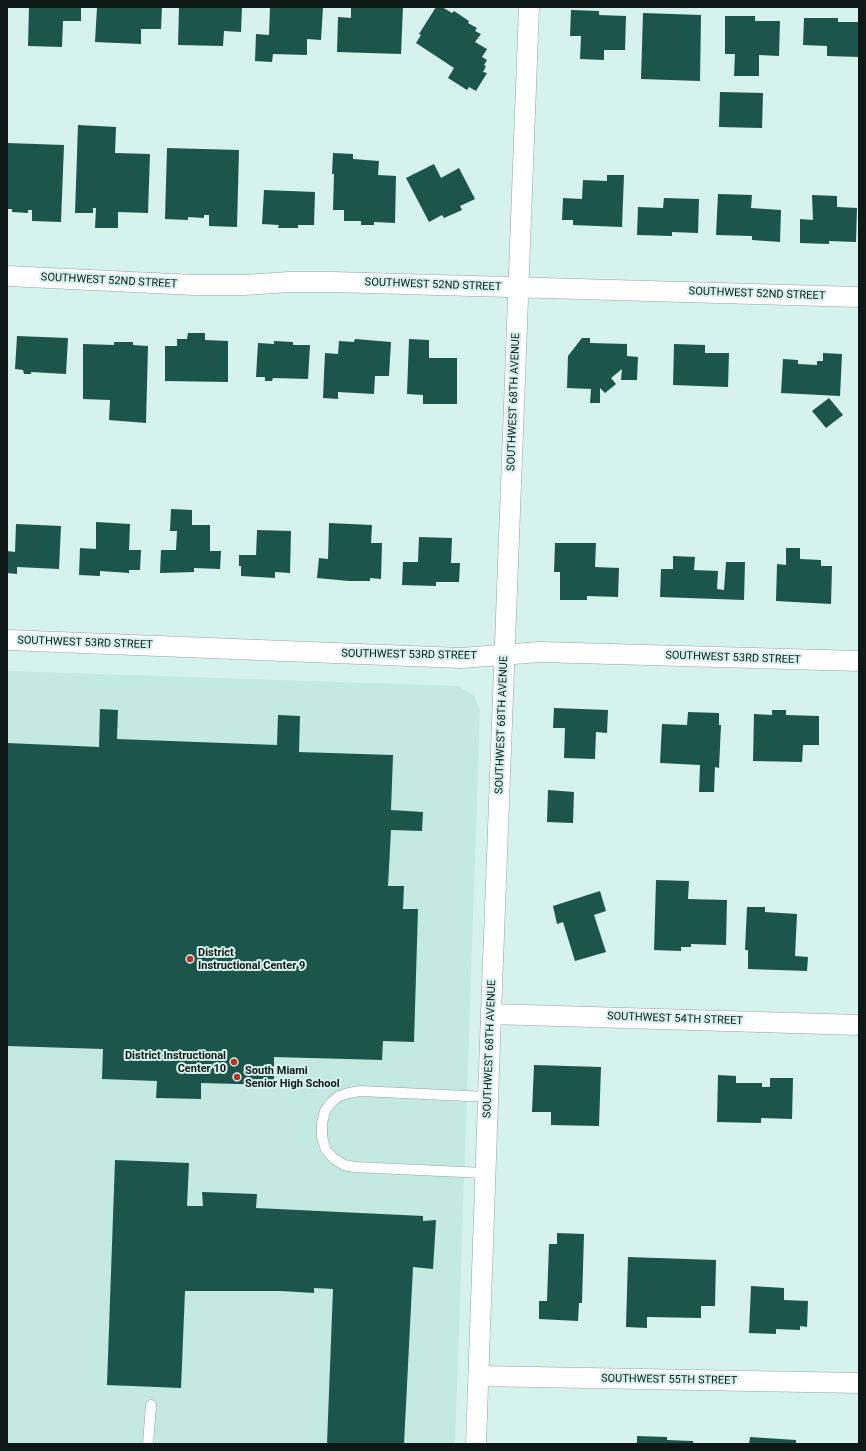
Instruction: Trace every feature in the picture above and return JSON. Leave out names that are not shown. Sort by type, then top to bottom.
[{"type":"street","name":"SOUTHWEST 68TH AVENUE","points":[[476,1444],[529,7]]},
{"type":"street","name":"SOUTHWEST 52ND STREET","points":[[7,276],[195,285],[244,285],[311,281],[859,297]]},
{"type":"street","name":"SOUTHWEST 53RD STREET","points":[[7,640],[461,658],[540,652],[859,661]]},
{"type":"street","name":"SOUTHWEST 54TH STREET","points":[[491,1014],[859,1025]]},
{"type":"street","name":"SOUTHWEST 55TH STREET","points":[[478,1376],[859,1383]]},
{"type":"lane","points":[[485,1173],[354,1167],[344,1165],[333,1158],[326,1150],[322,1137],[322,1123],[325,1111],[339,1096],[360,1091],[488,1097]]},
{"type":"lane","points":[[148,1444],[151,1405]]},
{"type":"shaded area","name":"South Miami Senior High School","points":[[7,671],[458,686],[474,696],[480,710],[455,1444],[7,1444]]},
{"type":"building","points":[[29,7],[81,7],[81,21],[63,21],[62,47],[28,46]]},
{"type":"building","points":[[97,7],[162,7],[161,29],[141,29],[141,44],[95,42]]},
{"type":"building","points":[[179,7],[242,7],[241,32],[224,31],[223,46],[178,45]]},
{"type":"building","points":[[270,7],[323,7],[321,40],[307,39],[307,55],[273,54],[272,62],[255,61],[256,34],[269,35]]},
{"type":"building","points":[[351,7],[403,7],[401,54],[337,52],[338,17],[351,18]]},
{"type":"building","points":[[436,7],[442,7],[452,13],[454,11],[469,21],[468,23],[477,28],[475,31],[481,34],[475,42],[487,49],[482,57],[487,60],[484,65],[486,66],[483,72],[487,73],[476,91],[469,87],[467,90],[448,78],[454,68],[416,43],[421,35],[419,34]]},
{"type":"building","points":[[571,10],[599,11],[599,15],[626,16],[625,50],[604,50],[604,60],[580,59],[581,36],[570,36]]},
{"type":"building","points":[[643,13],[701,15],[700,81],[641,79]]},
{"type":"building","points":[[725,16],[755,16],[755,21],[780,21],[779,56],[759,55],[759,76],[734,76],[735,54],[725,54]]},
{"type":"building","points":[[804,18],[838,18],[838,22],[859,22],[859,57],[827,56],[827,46],[803,45]]},
{"type":"building","points":[[720,92],[763,93],[762,128],[719,127]]},
{"type":"building","points":[[78,125],[116,127],[115,153],[150,154],[148,213],[118,212],[118,228],[95,228],[96,208],[93,208],[93,213],[75,213]]},
{"type":"building","points":[[7,143],[64,145],[61,222],[32,221],[32,210],[28,210],[28,213],[12,212],[12,209],[7,209]]},
{"type":"building","points":[[167,148],[239,150],[237,227],[209,226],[209,215],[204,215],[204,218],[188,217],[188,220],[165,219]]},
{"type":"building","points":[[333,153],[353,154],[353,159],[379,161],[378,175],[396,176],[395,223],[374,222],[374,225],[361,225],[361,221],[344,221],[344,210],[333,210]]},
{"type":"building","points":[[434,164],[441,178],[459,168],[475,199],[460,206],[462,210],[444,218],[442,215],[429,222],[406,178]]},
{"type":"building","points":[[607,175],[624,175],[622,227],[573,225],[573,220],[562,220],[563,198],[582,199],[583,180],[607,181]]},
{"type":"building","points":[[264,190],[315,192],[314,225],[298,225],[298,228],[278,228],[279,225],[262,224]]},
{"type":"building","points":[[718,194],[752,195],[751,208],[781,210],[780,242],[752,240],[752,236],[716,235]]},
{"type":"building","points":[[812,195],[837,196],[837,207],[857,208],[856,242],[829,241],[829,244],[800,243],[800,219],[813,220]]},
{"type":"building","points":[[664,198],[699,199],[698,233],[672,232],[672,236],[637,235],[638,207],[663,208]]},
{"type":"building","points":[[188,333],[205,333],[205,340],[228,341],[228,382],[165,381],[165,346],[177,346],[177,339],[187,339]]},
{"type":"building","points":[[17,336],[68,338],[66,374],[31,372],[31,374],[24,374],[23,370],[15,369]]},
{"type":"building","points":[[582,338],[590,338],[590,343],[627,344],[627,356],[638,357],[637,380],[621,380],[622,369],[611,378],[616,384],[605,393],[600,388],[600,403],[590,403],[591,389],[567,388],[568,356]]},
{"type":"building","points":[[355,339],[391,342],[389,376],[375,376],[374,394],[338,392],[338,399],[323,398],[325,353],[338,354],[339,341],[354,342]]},
{"type":"building","points":[[409,339],[429,340],[429,358],[457,358],[457,404],[423,404],[423,395],[407,394]]},
{"type":"building","points":[[274,341],[293,342],[293,345],[310,345],[308,379],[273,378],[272,381],[265,381],[265,377],[256,377],[258,343],[274,344]]},
{"type":"building","points":[[114,342],[133,342],[133,345],[148,346],[146,423],[109,420],[110,400],[83,399],[83,344],[114,345]]},
{"type":"building","points":[[674,344],[705,345],[705,353],[729,353],[728,387],[673,385]]},
{"type":"building","points":[[823,353],[842,354],[840,396],[781,393],[783,359],[798,360],[798,364],[817,365],[817,361],[823,361]]},
{"type":"building","points":[[829,398],[843,415],[826,428],[812,411]]},
{"type":"building","points":[[171,509],[192,510],[192,525],[210,525],[210,551],[221,551],[220,569],[194,568],[194,572],[160,573],[161,550],[176,550],[177,531],[170,531]]},
{"type":"building","points":[[96,522],[130,524],[129,550],[141,550],[140,570],[129,570],[129,573],[100,571],[100,576],[79,575],[80,548],[96,549]]},
{"type":"building","points":[[329,523],[372,525],[371,543],[382,543],[381,579],[370,578],[370,581],[349,581],[317,578],[319,558],[328,559]]},
{"type":"building","points":[[16,524],[61,526],[59,569],[17,567],[17,574],[7,573],[7,551],[15,552]]},
{"type":"building","points":[[257,530],[291,531],[290,573],[275,572],[275,578],[241,576],[239,555],[256,555]]},
{"type":"building","points":[[419,537],[452,538],[451,563],[460,563],[459,582],[436,582],[436,586],[402,585],[403,562],[418,562]]},
{"type":"building","points":[[555,543],[596,543],[595,567],[619,568],[618,597],[587,596],[587,600],[560,600],[560,572],[554,572]]},
{"type":"building","points":[[786,548],[800,548],[800,559],[821,560],[821,566],[832,566],[831,604],[776,601],[777,564],[786,565]]},
{"type":"building","points":[[673,556],[695,557],[694,570],[718,571],[717,589],[724,590],[726,562],[745,562],[744,600],[660,597],[661,569],[673,569]]},
{"type":"building","points":[[554,708],[608,710],[607,733],[596,732],[595,759],[564,758],[565,728],[553,728]]},
{"type":"building","points":[[100,709],[118,710],[117,739],[277,745],[278,715],[300,716],[299,752],[393,755],[391,810],[423,812],[422,831],[391,830],[388,886],[404,886],[403,909],[418,909],[414,1042],[383,1041],[382,1060],[274,1057],[274,1085],[201,1083],[201,1099],[156,1098],[157,1081],[102,1079],[103,1049],[7,1046],[7,743],[99,747]]},
{"type":"building","points":[[772,710],[786,710],[786,715],[819,716],[819,745],[803,745],[802,762],[753,761],[754,714],[772,715]]},
{"type":"building","points":[[688,712],[719,713],[719,725],[721,725],[719,768],[715,767],[714,792],[699,792],[700,765],[660,763],[662,724],[687,725]]},
{"type":"building","points":[[548,790],[574,792],[573,823],[547,822]]},
{"type":"building","points":[[656,880],[689,881],[688,899],[727,900],[726,945],[691,944],[691,947],[681,947],[681,951],[654,950]]},
{"type":"building","points":[[600,891],[606,911],[594,915],[606,952],[575,961],[563,922],[557,924],[553,906]]},
{"type":"building","points":[[747,907],[765,907],[765,912],[797,914],[795,956],[808,957],[807,971],[748,969],[748,950],[745,950]]},
{"type":"building","points":[[534,1065],[601,1067],[599,1126],[551,1125],[551,1112],[532,1112]]},
{"type":"building","points":[[718,1075],[736,1076],[736,1083],[762,1083],[762,1087],[770,1087],[770,1078],[793,1078],[792,1119],[761,1118],[761,1123],[717,1122]]},
{"type":"building","points":[[115,1160],[189,1163],[187,1206],[203,1206],[202,1192],[257,1194],[256,1208],[423,1216],[423,1221],[436,1220],[433,1269],[413,1267],[404,1444],[327,1444],[333,1289],[314,1288],[314,1293],[281,1291],[185,1291],[181,1388],[107,1385]]},
{"type":"building","points":[[557,1233],[584,1234],[582,1303],[579,1303],[578,1321],[539,1319],[539,1301],[547,1301],[549,1244],[557,1244]]},
{"type":"building","points":[[628,1257],[716,1260],[715,1306],[701,1306],[701,1318],[647,1317],[647,1328],[626,1327]]},
{"type":"building","points":[[751,1286],[784,1288],[784,1300],[808,1301],[807,1327],[800,1326],[800,1330],[776,1329],[776,1334],[749,1333]]},
{"type":"building","points":[[637,1436],[667,1437],[667,1440],[693,1441],[693,1444],[637,1444]]},
{"type":"building","points":[[750,1437],[796,1440],[796,1444],[749,1444]]},
{"type":"place","name":"District Instructional Center 9","points":[[190,959]]},
{"type":"place","name":"District Instructional Center 10","points":[[234,1062]]},
{"type":"place","name":"South Miami Senior High School","points":[[237,1077]]}]
